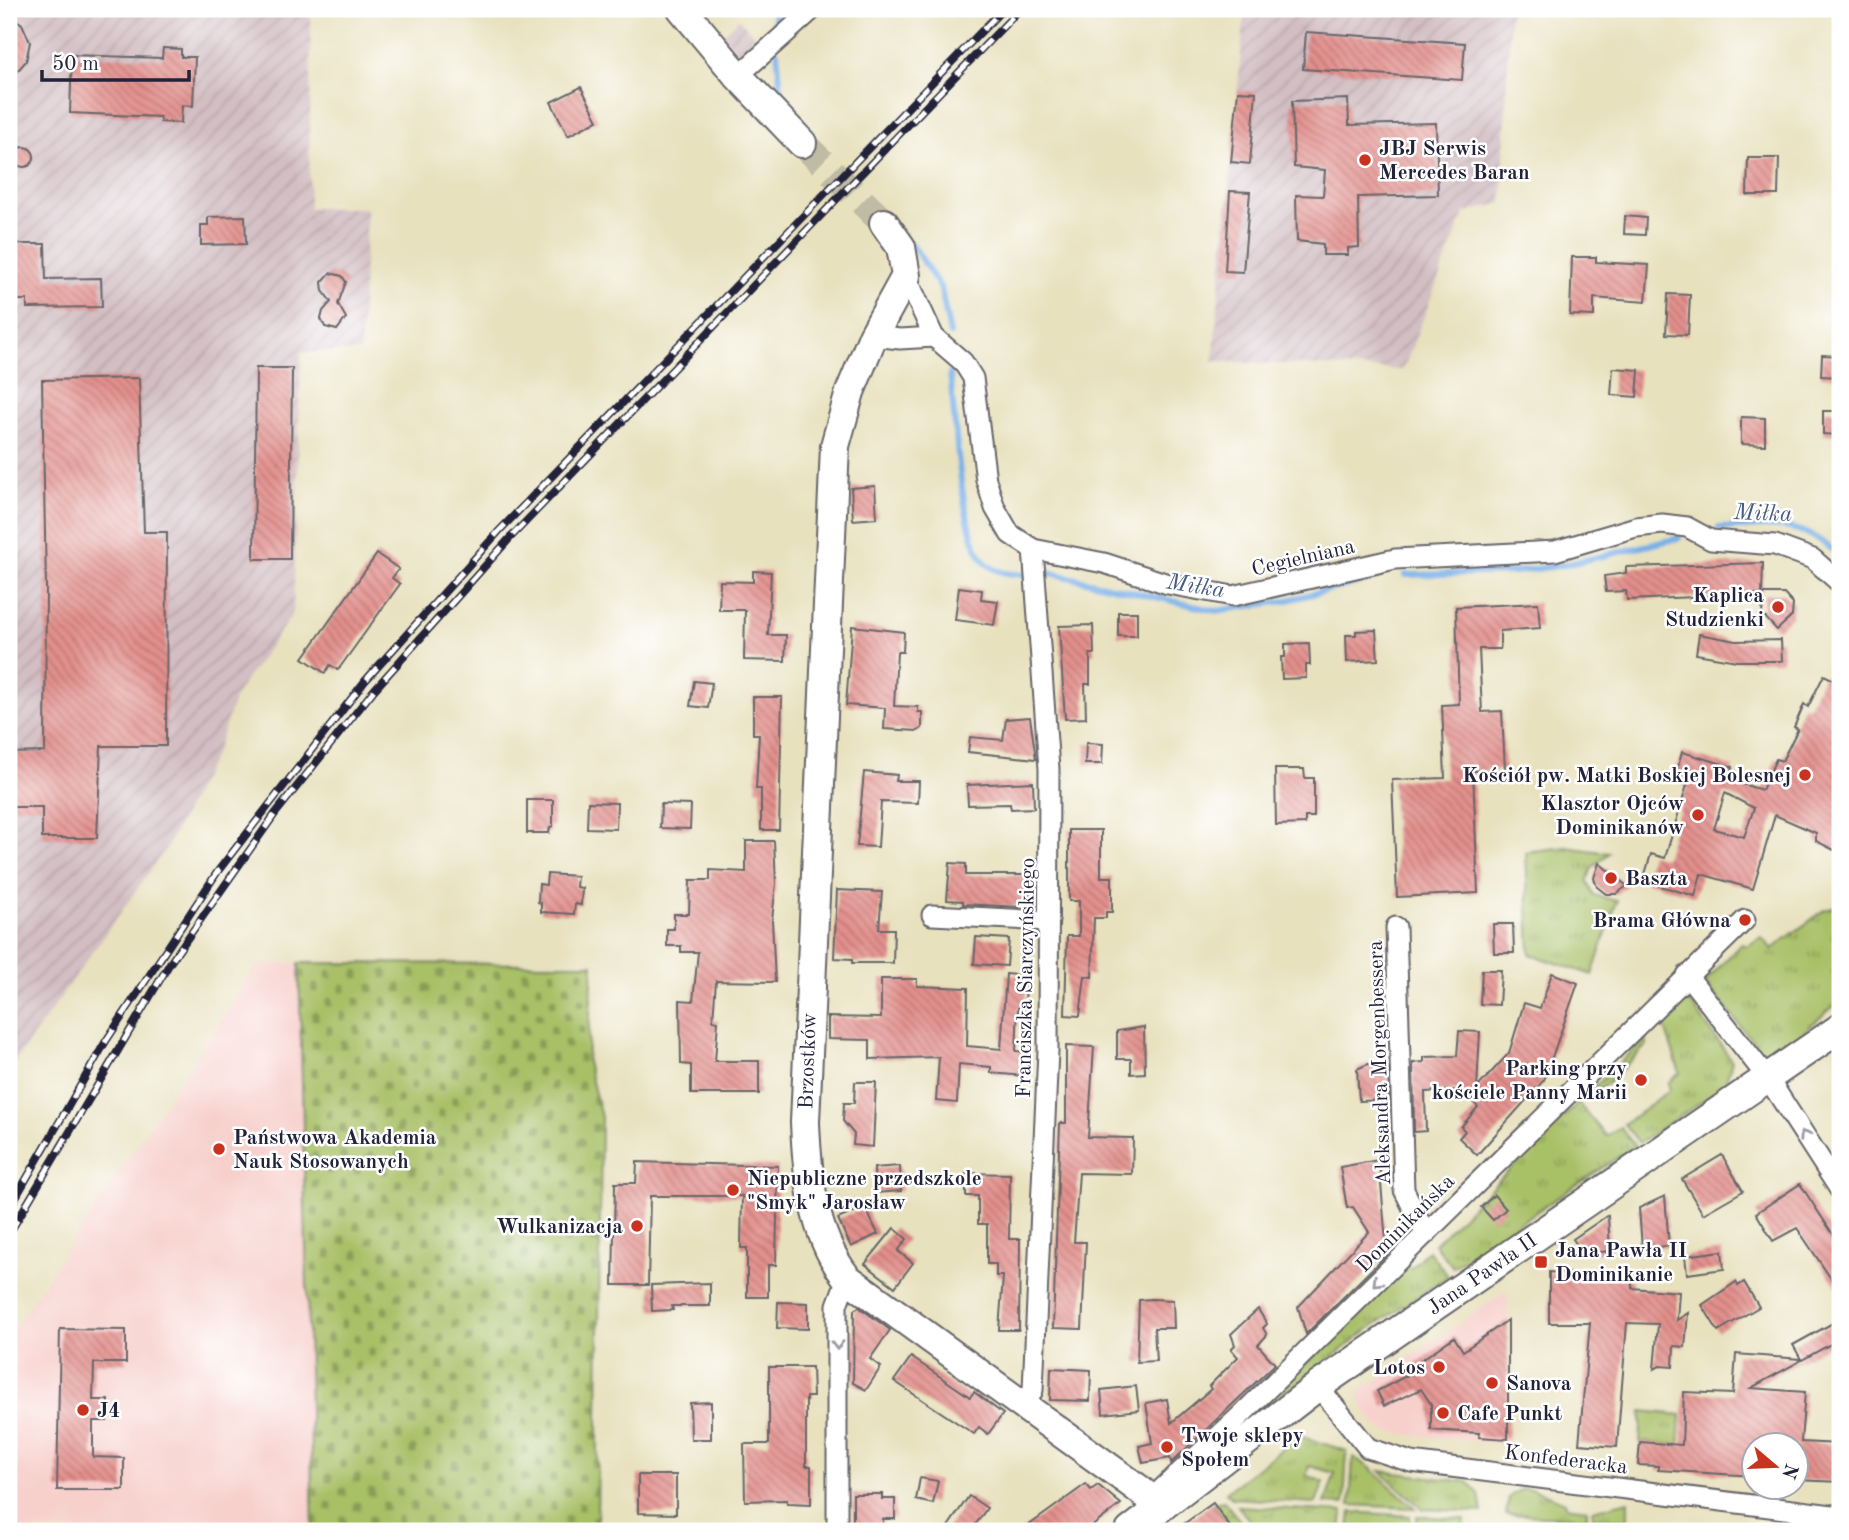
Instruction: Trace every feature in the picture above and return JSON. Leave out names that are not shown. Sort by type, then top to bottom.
[{"type":"street","points":[[682,9],[738,76],[802,143]]},
{"type":"street","points":[[738,76],[813,9]]},
{"type":"street","points":[[884,223],[901,247],[906,276]]},
{"type":"street","name":"Brzostków","points":[[906,276],[873,336],[850,392],[835,446],[805,1122],[812,1193],[831,1253],[846,1278],[1025,1406],[1154,1505]]},
{"type":"street","name":"Cegielniana","points":[[906,276],[934,337],[963,362],[973,378],[986,480],[995,508],[1010,534],[1033,549],[1104,563],[1168,584],[1233,596],[1395,559],[1555,551],[1636,527],[1662,524],[1687,527],[1711,540],[1775,545],[1813,559],[1840,583]]},
{"type":"street","points":[[873,336],[900,339],[934,337]]},
{"type":"street","name":"Franciszka Siarczyńskiego","points":[[1025,1406],[1033,1390],[1034,1377],[1048,1050],[1049,769],[1033,549]]},
{"type":"street","points":[[932,915],[1049,921]]},
{"type":"street","name":"Dominikańska","points":[[1154,1505],[1745,920]]},
{"type":"street","name":"Aleksandra Morgenbessera","points":[[1396,927],[1404,1190],[1426,1234]]},
{"type":"street","points":[[1687,975],[1769,1080],[1840,1190]]},
{"type":"street","name":"Jana Pawła II","points":[[1130,1531],[1154,1505],[1318,1386],[1769,1080],[1840,1028]]},
{"type":"street","points":[[837,1531],[837,1305],[846,1278]]},
{"type":"street","name":"Konfederacka","points":[[1318,1386],[1368,1448],[1410,1462],[1840,1516]]},
{"type":"shaded area","points":[[9,9],[306,9],[311,12],[309,208],[367,208],[360,352],[301,352],[293,613],[236,694],[217,749],[166,848],[9,1070]]},
{"type":"shaded area","points":[[1245,9],[1510,9],[1502,203],[1464,213],[1403,370],[1213,361]]},
{"type":"shaded area","points":[[739,19],[755,36],[738,52],[722,35]]},
{"type":"shaded area","name":"Państwowa Akademia Nauk Stosowanych","points":[[299,963],[313,1531],[9,1531],[9,1335],[259,964]]},
{"type":"shaded area","points":[[1507,1291],[1508,1444],[1390,1433],[1375,1426],[1357,1394]]},
{"type":"green space","points":[[1566,847],[1609,853],[1592,868],[1587,881],[1594,895],[1617,901],[1592,975],[1530,954],[1526,852]]},
{"type":"green space","points":[[1840,904],[1840,1001],[1794,1040],[1764,1056],[1705,982],[1741,944],[1747,946],[1761,937],[1772,949],[1823,911]]},
{"type":"green space","points":[[299,963],[593,964],[587,1062],[601,1117],[597,1531],[313,1531]]},
{"type":"green space","points":[[1690,1002],[1732,1061],[1724,1087],[1639,1143],[1624,1124],[1670,1090],[1668,1083],[1680,1073],[1663,1022],[1682,1003]]},
{"type":"green space","points":[[1646,1038],[1647,1045],[1601,1089],[1594,1087]]},
{"type":"green space","points":[[1578,1103],[1606,1136],[1620,1127],[1635,1146],[1453,1267],[1434,1244]]},
{"type":"green space","points":[[1428,1250],[1448,1276],[1369,1329],[1201,1457],[1316,1354],[1406,1266],[1410,1269]]},
{"type":"green space","points":[[1642,1411],[1681,1415],[1679,1445],[1640,1442]]},
{"type":"green space","points":[[1299,1436],[1347,1451],[1344,1504],[1325,1503],[1335,1473],[1309,1466],[1306,1475],[1324,1482],[1316,1503],[1232,1498],[1226,1492]]},
{"type":"green space","points":[[1353,1457],[1368,1466],[1415,1508],[1350,1505]]},
{"type":"green space","points":[[1380,1471],[1468,1482],[1479,1494],[1482,1512],[1423,1509]]},
{"type":"green space","points":[[1522,1489],[1532,1489],[1565,1502],[1566,1506],[1588,1509],[1587,1518],[1506,1514],[1509,1497]]},
{"type":"green space","points":[[1224,1501],[1248,1531],[1233,1530],[1213,1503]]},
{"type":"green space","points":[[1628,1501],[1628,1520],[1593,1518],[1593,1510]]},
{"type":"green space","points":[[1238,1506],[1343,1512],[1341,1531],[1258,1531]]},
{"type":"green space","points":[[1351,1512],[1410,1516],[1410,1531],[1349,1531]]},
{"type":"green space","points":[[1417,1516],[1464,1519],[1463,1531],[1417,1531]]},
{"type":"building","points":[[9,14],[22,24],[30,42],[26,61],[9,81]]},
{"type":"building","points":[[1306,32],[1465,43],[1462,80],[1303,69]]},
{"type":"building","points":[[163,48],[181,49],[181,57],[195,57],[193,106],[182,105],[181,123],[160,122],[160,117],[70,113],[72,55],[162,58]]},
{"type":"building","points":[[581,87],[598,120],[568,136],[551,102]]},
{"type":"building","points":[[1238,91],[1256,92],[1250,164],[1231,162]]},
{"type":"building","name":"JBJ Serwis Mercedes Baran","points":[[1348,99],[1349,125],[1436,123],[1438,195],[1358,197],[1359,247],[1348,248],[1348,255],[1323,255],[1323,244],[1297,241],[1296,195],[1323,196],[1325,170],[1294,167],[1292,101]]},
{"type":"building","points":[[24,147],[31,150],[34,157],[31,164],[24,167],[17,164],[14,157],[17,150]]},
{"type":"building","points":[[1748,158],[1779,158],[1778,195],[1747,195]]},
{"type":"building","points":[[1230,191],[1250,192],[1243,272],[1225,271]]},
{"type":"building","points":[[245,216],[246,244],[201,245],[201,225],[208,225],[208,217]]},
{"type":"building","points":[[1625,216],[1646,218],[1645,235],[1624,234]]},
{"type":"building","points":[[9,244],[45,244],[46,279],[101,278],[102,307],[27,308],[27,300],[9,300]]},
{"type":"building","points":[[1572,257],[1596,257],[1596,262],[1649,265],[1646,302],[1594,298],[1594,316],[1570,315]]},
{"type":"building","points":[[330,273],[342,276],[346,282],[338,304],[346,318],[337,330],[325,327],[321,319],[323,311],[331,302],[323,291],[322,282]]},
{"type":"building","points":[[1668,294],[1690,295],[1688,335],[1666,334]]},
{"type":"building","points":[[1822,355],[1840,356],[1840,377],[1821,376]]},
{"type":"building","points":[[256,368],[292,368],[290,559],[254,559]]},
{"type":"building","points":[[1613,368],[1639,370],[1637,397],[1611,395]]},
{"type":"building","points":[[139,378],[144,532],[167,532],[166,746],[101,746],[97,838],[42,838],[42,807],[9,807],[9,753],[45,752],[46,586],[42,380]]},
{"type":"building","points":[[1823,411],[1840,411],[1840,435],[1823,434]]},
{"type":"building","points":[[1741,417],[1765,418],[1765,445],[1741,444]]},
{"type":"building","points":[[875,486],[877,518],[853,520],[851,488]]},
{"type":"building","points":[[377,554],[399,569],[392,578],[400,584],[338,670],[330,665],[325,673],[303,658]]},
{"type":"building","points":[[1763,563],[1762,594],[1627,600],[1626,591],[1606,592],[1604,576],[1626,573],[1626,567]]},
{"type":"building","points":[[753,571],[771,572],[768,635],[786,635],[785,661],[744,660],[745,610],[719,610],[720,581],[753,582]]},
{"type":"building","points":[[959,587],[982,590],[981,599],[998,601],[994,625],[955,620]]},
{"type":"building","name":"Kaplica Studzienki","points":[[1764,594],[1784,594],[1793,604],[1792,616],[1777,630],[1762,614]]},
{"type":"building","points":[[1538,603],[1540,628],[1500,631],[1500,649],[1479,649],[1482,712],[1502,711],[1505,770],[1473,771],[1478,893],[1397,897],[1392,780],[1445,778],[1442,705],[1459,704],[1456,607]]},
{"type":"building","points":[[1118,612],[1137,612],[1137,636],[1118,636]]},
{"type":"building","points":[[1093,625],[1094,654],[1090,654],[1090,684],[1085,684],[1086,718],[1065,719],[1059,626]]},
{"type":"building","points":[[852,626],[904,632],[903,652],[897,652],[894,706],[918,707],[918,712],[922,712],[922,728],[918,731],[884,729],[885,708],[846,705]]},
{"type":"building","points":[[1376,630],[1378,660],[1347,662],[1346,635],[1356,635],[1356,631]]},
{"type":"building","points":[[1699,634],[1736,641],[1781,640],[1782,661],[1737,661],[1696,654]]},
{"type":"building","points":[[1309,643],[1310,665],[1306,665],[1306,678],[1282,679],[1281,657],[1285,657],[1285,644]]},
{"type":"building","points":[[1824,675],[1840,683],[1840,845],[1834,850],[1816,841],[1816,833],[1775,815],[1753,889],[1701,874],[1695,896],[1643,881],[1651,854],[1665,858],[1687,785],[1674,781],[1682,752],[1733,767],[1729,780],[1762,790],[1776,759],[1782,761],[1798,729],[1794,727],[1804,704],[1808,707]],"holes":[[[1725,793],[1754,808],[1744,837],[1714,829]]]},
{"type":"building","points":[[694,681],[712,683],[708,708],[690,706]]},
{"type":"building","points":[[753,697],[782,697],[779,830],[761,830],[761,789],[756,789],[759,734],[753,734]]},
{"type":"building","points":[[1030,717],[1036,759],[968,752],[970,737],[1003,740],[1006,719]]},
{"type":"building","points":[[1086,743],[1103,744],[1102,764],[1085,764]]},
{"type":"building","points":[[1275,769],[1304,769],[1305,778],[1314,778],[1314,817],[1305,817],[1305,824],[1276,825]]},
{"type":"building","points":[[864,772],[897,775],[896,781],[919,781],[918,803],[881,802],[878,847],[857,846]]},
{"type":"building","points":[[1033,782],[1034,808],[1011,809],[1010,804],[968,805],[967,785]]},
{"type":"building","points":[[527,800],[553,800],[553,826],[550,827],[549,833],[527,833]]},
{"type":"building","points":[[588,802],[617,803],[616,829],[587,828]]},
{"type":"building","points":[[661,804],[691,805],[690,829],[660,828]]},
{"type":"building","points":[[1069,830],[1101,830],[1101,877],[1112,877],[1112,912],[1106,912],[1106,918],[1094,918],[1092,977],[1085,976],[1080,1016],[1065,1015],[1067,936],[1079,936],[1079,901],[1069,901]]},
{"type":"building","points":[[746,841],[774,841],[776,883],[772,920],[775,982],[716,981],[713,1020],[718,1021],[715,1061],[759,1061],[759,1094],[691,1094],[691,1065],[681,1064],[680,1000],[693,1001],[698,952],[681,952],[681,946],[667,946],[667,929],[674,929],[674,914],[689,914],[690,880],[710,880],[710,870],[746,872]]},
{"type":"building","points":[[950,863],[966,864],[966,875],[1030,875],[1029,902],[1020,902],[1020,907],[963,904],[963,901],[947,900]]},
{"type":"building","name":"Baszta","points":[[1599,863],[1627,886],[1616,894],[1606,894],[1597,887],[1594,878]]},
{"type":"building","points":[[547,874],[577,876],[576,887],[582,888],[581,905],[575,904],[574,914],[541,912],[541,903],[538,902],[539,884],[546,885]]},
{"type":"building","points":[[837,890],[882,892],[879,929],[894,929],[893,963],[852,963],[852,959],[834,958]]},
{"type":"building","points":[[1493,924],[1513,924],[1514,953],[1494,953]]},
{"type":"building","points":[[976,937],[1009,939],[1007,966],[974,964]]},
{"type":"building","points":[[1482,970],[1501,970],[1499,1005],[1480,1004]]},
{"type":"building","points":[[1552,973],[1578,983],[1544,1080],[1477,1155],[1459,1138],[1465,1131],[1461,1127],[1478,1107],[1460,1090],[1425,1092],[1426,1131],[1414,1132],[1413,1063],[1424,1062],[1424,1057],[1457,1056],[1459,1031],[1480,1032],[1477,1088],[1509,1053],[1524,1003],[1540,1008]]},
{"type":"building","points":[[1006,974],[1026,976],[1025,1008],[1018,1008],[1016,1051],[1027,1052],[1024,1076],[991,1073],[991,1067],[959,1064],[957,1103],[936,1101],[939,1057],[870,1059],[870,1040],[828,1039],[828,1017],[881,1018],[881,979],[917,979],[917,986],[968,988],[967,1046],[1001,1049]]},
{"type":"building","points":[[1144,1027],[1145,1073],[1131,1074],[1131,1059],[1117,1059],[1117,1031]]},
{"type":"building","points":[[1066,1046],[1094,1047],[1088,1137],[1133,1138],[1132,1174],[1079,1173],[1074,1242],[1086,1242],[1082,1329],[1053,1328],[1060,1123],[1066,1123]]},
{"type":"building","points":[[1368,1064],[1388,1068],[1389,1100],[1359,1101],[1357,1069]]},
{"type":"building","points":[[855,1082],[876,1082],[873,1147],[853,1145],[854,1134],[843,1121],[844,1103],[854,1103]]},
{"type":"building","points":[[1722,1155],[1743,1191],[1703,1214],[1682,1179]]},
{"type":"building","points":[[1379,1160],[1387,1254],[1306,1334],[1298,1307],[1369,1232],[1353,1207],[1347,1208],[1340,1167]]},
{"type":"building","points":[[637,1162],[778,1166],[776,1265],[768,1265],[768,1297],[747,1297],[747,1248],[741,1248],[742,1196],[650,1196],[648,1285],[613,1285],[615,1183],[636,1183]]},
{"type":"building","points":[[900,1166],[901,1191],[875,1193],[874,1168]]},
{"type":"building","points":[[966,1173],[1010,1174],[1009,1239],[1020,1239],[1019,1330],[999,1330],[1003,1276],[996,1276],[996,1264],[987,1264],[987,1224],[978,1224],[978,1196],[966,1196]]},
{"type":"building","points":[[1800,1184],[1840,1245],[1840,1292],[1797,1228],[1773,1241],[1756,1213]]},
{"type":"building","points":[[1494,1195],[1506,1209],[1493,1220],[1481,1207]]},
{"type":"building","points":[[1665,1196],[1669,1246],[1642,1248],[1639,1208]]},
{"type":"building","points":[[865,1207],[878,1234],[851,1247],[838,1219]]},
{"type":"building","points":[[1608,1215],[1610,1251],[1583,1254],[1573,1239]]},
{"type":"building","points":[[894,1228],[907,1239],[898,1251],[913,1263],[895,1287],[865,1264]]},
{"type":"building","points":[[1722,1251],[1724,1269],[1687,1274],[1685,1256]]},
{"type":"building","points":[[1549,1272],[1632,1279],[1632,1288],[1679,1292],[1677,1320],[1688,1313],[1685,1347],[1674,1346],[1673,1367],[1660,1366],[1654,1369],[1658,1324],[1627,1323],[1617,1447],[1579,1444],[1590,1323],[1549,1323]]},
{"type":"building","points":[[1736,1282],[1738,1286],[1744,1282],[1759,1307],[1718,1331],[1702,1305]]},
{"type":"building","points":[[710,1283],[710,1306],[672,1306],[673,1310],[652,1311],[651,1285]]},
{"type":"building","points":[[1139,1300],[1173,1300],[1174,1328],[1154,1328],[1156,1361],[1137,1362]]},
{"type":"building","points":[[778,1302],[808,1303],[808,1329],[777,1328]]},
{"type":"building","points":[[859,1307],[890,1330],[870,1359],[881,1367],[866,1390],[853,1383],[854,1310]]},
{"type":"building","points":[[1258,1309],[1267,1324],[1263,1328],[1267,1335],[1258,1345],[1275,1364],[1171,1463],[1170,1458],[1143,1463],[1139,1446],[1152,1443],[1146,1403],[1167,1399],[1171,1423],[1211,1389],[1209,1386],[1238,1357],[1231,1349],[1235,1345],[1231,1334]]},
{"type":"building","points":[[1840,1319],[1840,1339],[1751,1388],[1805,1392],[1802,1432],[1741,1432],[1741,1475],[1658,1470],[1658,1466],[1638,1465],[1640,1442],[1682,1445],[1684,1392],[1733,1394],[1736,1354],[1801,1359],[1793,1345]]},
{"type":"building","points":[[1508,1320],[1508,1439],[1479,1437],[1479,1433],[1431,1430],[1431,1404],[1421,1389],[1384,1406],[1377,1391],[1410,1374],[1407,1370],[1454,1337],[1463,1351]]},
{"type":"building","name":"J4","points":[[60,1329],[126,1330],[126,1363],[94,1363],[93,1400],[108,1400],[107,1421],[93,1421],[93,1457],[124,1458],[124,1490],[57,1490]]},
{"type":"building","points":[[911,1357],[970,1397],[974,1392],[1003,1414],[988,1434],[979,1427],[974,1434],[894,1381]]},
{"type":"building","points":[[769,1367],[812,1367],[813,1397],[806,1397],[806,1466],[811,1466],[811,1504],[787,1503],[787,1500],[745,1501],[744,1444],[769,1444]]},
{"type":"building","points":[[1051,1368],[1091,1370],[1090,1401],[1050,1400]]},
{"type":"building","points":[[1136,1386],[1139,1410],[1103,1414],[1101,1390]]},
{"type":"building","points":[[711,1402],[711,1439],[691,1439],[690,1403]]},
{"type":"building","points":[[1811,1443],[1840,1444],[1840,1482],[1811,1481]]},
{"type":"building","points":[[638,1475],[676,1475],[676,1514],[638,1513]]},
{"type":"building","points":[[920,1478],[938,1481],[933,1504],[916,1500]]},
{"type":"building","points":[[1086,1484],[1091,1490],[1098,1485],[1121,1504],[1086,1531],[1021,1531]]},
{"type":"building","points":[[853,1494],[882,1494],[882,1499],[895,1499],[895,1519],[883,1519],[883,1531],[853,1531]]},
{"type":"building","points":[[969,1496],[987,1508],[971,1531],[945,1531]]},
{"type":"building","points":[[1213,1503],[1233,1531],[1174,1531]]},
{"type":"waterway","name":"Miłka","points":[[774,22],[775,9]]},
{"type":"waterway","name":"Miłka","points":[[777,52],[783,109]]},
{"type":"waterway","name":"Miłka","points":[[912,244],[941,289],[950,334]]},
{"type":"waterway","name":"Miłka","points":[[950,374],[960,474],[970,529],[977,550],[986,563],[996,570],[1031,575]]},
{"type":"waterway","name":"Miłka","points":[[1719,528],[1770,526],[1798,530],[1811,535],[1840,556]]},
{"type":"waterway","name":"Miłka","points":[[1405,575],[1515,572],[1564,565],[1679,538]]},
{"type":"waterway","name":"Miłka","points":[[1051,573],[1216,611],[1284,601],[1376,578]]},
{"type":"tunnel","points":[[802,143],[884,223]]},
{"type":"railway","points":[[9,1209],[106,1041],[218,871],[365,681],[500,530],[1003,9]]},
{"type":"railway","points":[[9,1234],[170,963],[275,814],[374,690],[510,538],[1020,9]]},
{"type":"place","name":"JBJ Serwis Mercedes Baran","points":[[1365,160]]},
{"type":"place","name":"Kaplica Studzienki","points":[[1778,607]]},
{"type":"place","name":"Kościół pw. Matki Boskiej Bolesnej","points":[[1805,775]]},
{"type":"place","name":"Klasztor Ojców Dominikanów","points":[[1698,815]]},
{"type":"place","name":"Baszta","points":[[1611,878]]},
{"type":"place","name":"Brama Główna","points":[[1745,920]]},
{"type":"place","name":"Parking przy kościele Panny Marii","points":[[1641,1080]]},
{"type":"place","name":"Państwowa Akademia Nauk Stosowanych","points":[[219,1149]]},
{"type":"place","name":"Niepubliczne przedszkole \"Smyk\" Jarosław","points":[[733,1190]]},
{"type":"place","name":"Wulkanizacja","points":[[637,1226]]},
{"type":"place","name":"Jana Pawła II Dominikanie","points":[[1541,1262]]},
{"type":"place","name":"Lotos","points":[[1439,1367]]},
{"type":"place","name":"Sanova","points":[[1492,1383]]},
{"type":"place","name":"J4","points":[[83,1410]]},
{"type":"place","name":"Cafe Punkt","points":[[1443,1413]]},
{"type":"place","name":"Twoje sklepy Społem","points":[[1167,1447]]}]
